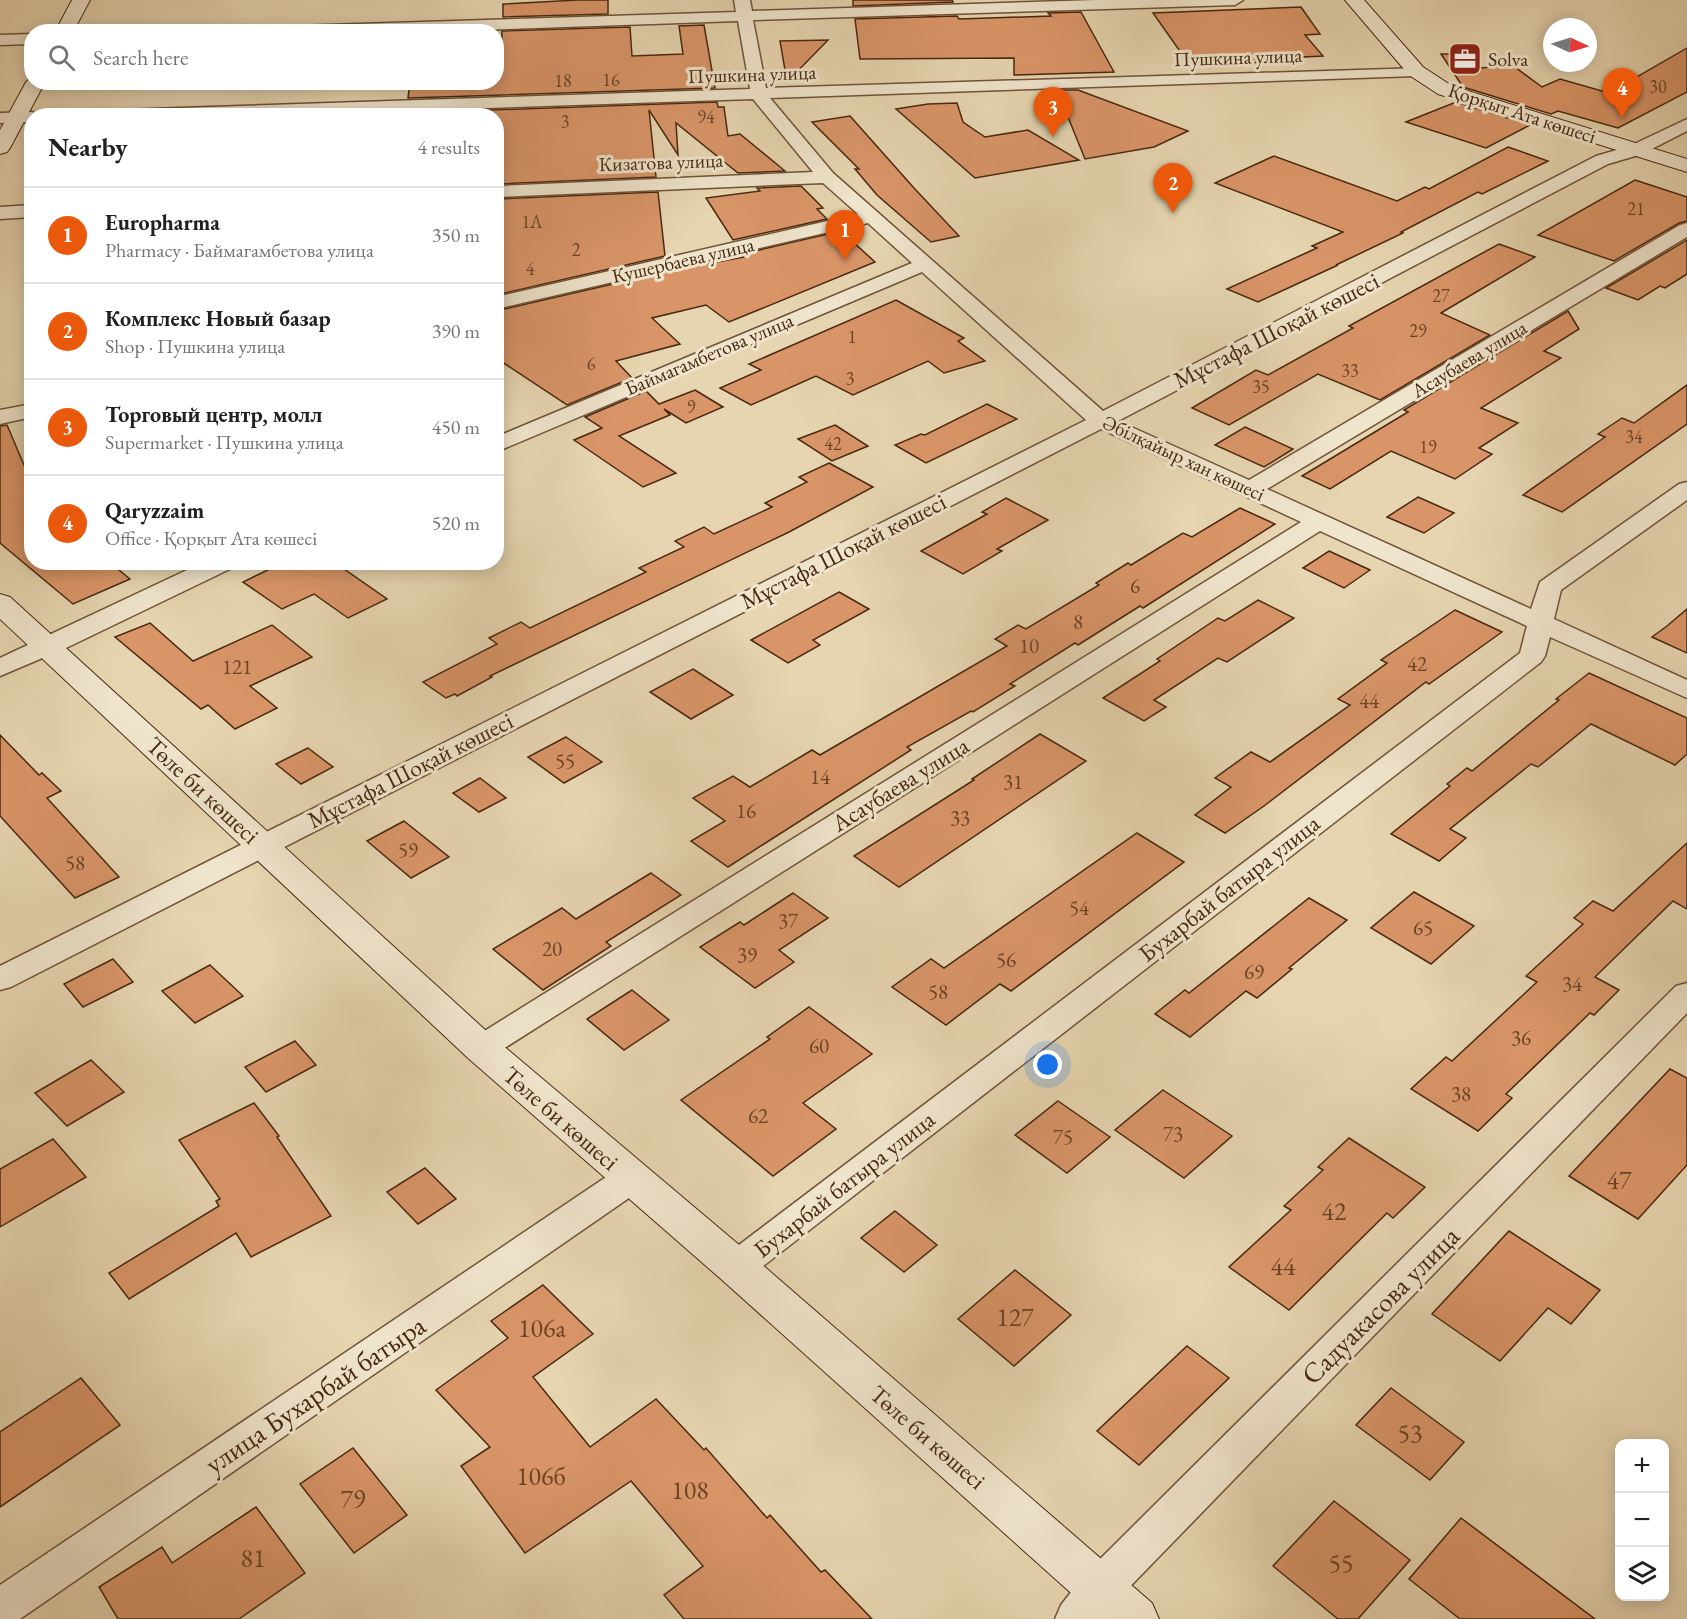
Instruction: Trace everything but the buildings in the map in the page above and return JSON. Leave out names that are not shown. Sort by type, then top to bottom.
[{"type":"street","points":[[68,24],[81,0]]},
{"type":"street","points":[[424,24],[743,8],[1235,0]]},
{"type":"street","name":"Қорқыт Ата көшесі","points":[[1354,0],[1416,71],[1445,90],[1687,166]]},
{"type":"street","name":"Әбілқайыр хан көшесі","points":[[743,8],[759,95],[827,177],[923,265],[1101,421],[1687,690]]},
{"type":"street","points":[[0,40],[24,39]]},
{"type":"street","name":"Пушкина улица","points":[[345,108],[1416,71]]},
{"type":"street","points":[[0,148],[32,90]]},
{"type":"street","name":"Мұстафа Шоқай көшесі","points":[[0,979],[1101,421],[1602,160],[1636,150],[1687,124]]},
{"type":"street","name":"Кизатова улица","points":[[504,192],[827,177]]},
{"type":"street","points":[[0,213],[24,212]]},
{"type":"street","name":"Кушербаева улица","points":[[504,301],[869,216]]},
{"type":"street","name":"Асаубаева улица","points":[[1250,489],[1687,229]]},
{"type":"street","name":"Баймагамбетова улица","points":[[504,443],[923,265]]},
{"type":"street","points":[[0,417],[24,412]]},
{"type":"street","name":"Бухарбай батыра улица","points":[[736,1267],[1532,656],[1548,587],[1687,489]]},
{"type":"street","name":"Асаубаева улица","points":[[481,1048],[1319,521]]},
{"type":"street","points":[[0,668],[49,648],[209,570]]},
{"type":"street","name":"Төле би көшесі","points":[[0,603],[481,1048],[630,1179],[736,1267],[1135,1619]]},
{"type":"street","name":"Садуакасова улица","points":[[1076,1619],[1100,1588],[1687,994]]},
{"type":"street","name":"улица Бухарбай батыра","points":[[0,1609],[630,1179]]},
{"type":"place","name":"Solva","points":[[1465,59]]},
{"type":"place","name":"Qaryzzaim","points":[[1622,118]]},
{"type":"place","name":"Торговый центр, молл","points":[[1053,137]]},
{"type":"place","name":"Комплекс Новый базар","points":[[1173,213]]},
{"type":"place","name":"Europharma","points":[[845,260]]}]
